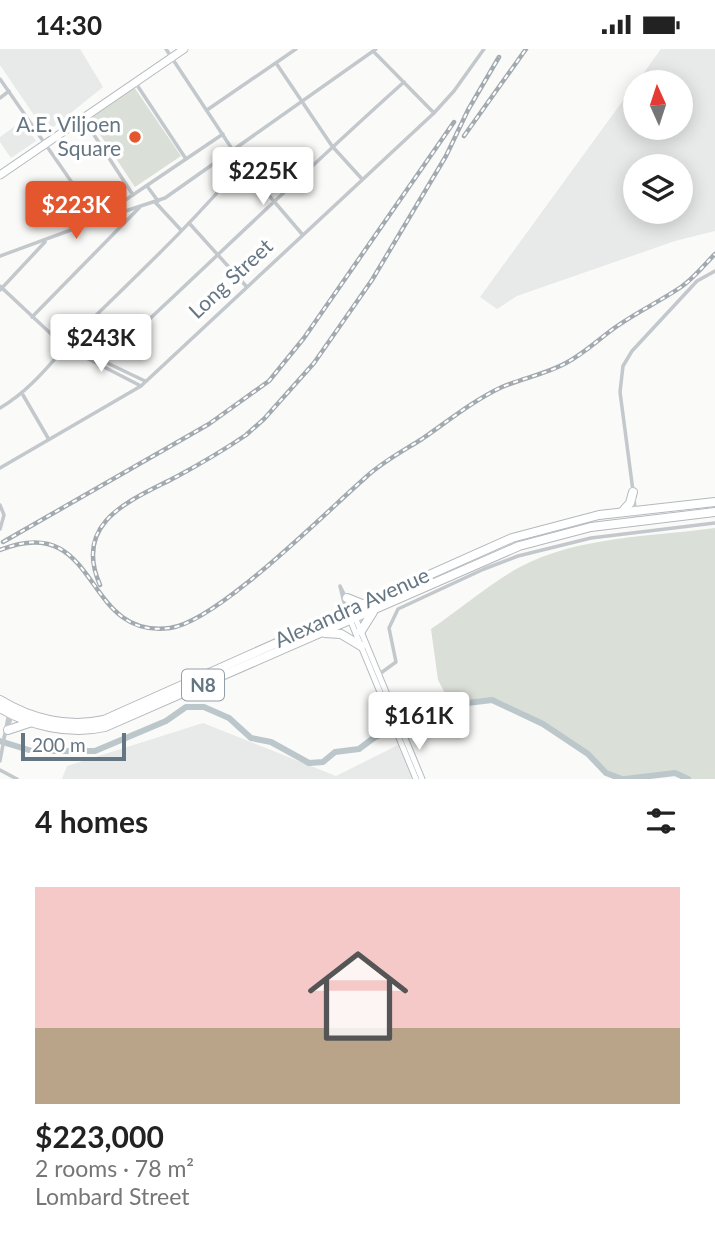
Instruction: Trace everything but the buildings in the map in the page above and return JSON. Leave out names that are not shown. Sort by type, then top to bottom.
[{"type":"highway","points":[[617,513],[626,508],[633,492]]},
{"type":"highway","name":"Alexandra Avenue","points":[[7,719],[82,723],[104,720],[512,538],[565,522],[635,510],[715,502]]},
{"type":"highway","name":"Alexandra Avenue","points":[[7,719],[72,730],[105,727],[519,546],[568,533],[715,512]]},
{"type":"highway","points":[[565,522],[568,533]]},
{"type":"highway","points":[[347,598],[362,604]]},
{"type":"highway","points":[[361,631],[369,616],[384,604]]},
{"type":"highway","points":[[321,633],[341,634],[361,646]]},
{"type":"highway","name":"Alexandra Avenue","points":[[0,700],[7,719]]},
{"type":"highway","points":[[7,719],[32,722]]},
{"type":"main road","points":[[0,175],[184,49]]},
{"type":"main road","points":[[349,609],[361,646],[416,779]]},
{"type":"main road","points":[[353,619],[361,631],[375,676]]},
{"type":"main road","points":[[400,735],[422,779]]},
{"type":"street","points":[[166,49],[242,164],[302,234]]},
{"type":"street","points":[[207,110],[296,49]]},
{"type":"street","name":"Long Street","points":[[0,468],[146,382],[434,113],[454,92],[484,49]]},
{"type":"street","points":[[0,256],[156,202],[375,50],[434,113]]},
{"type":"street","points":[[276,63],[332,146],[362,179]]},
{"type":"street","points":[[0,79],[98,220]]},
{"type":"street","points":[[135,82],[186,159]]},
{"type":"street","points":[[99,366],[219,256],[332,146],[404,82]]},
{"type":"street","points":[[0,98],[9,91]]},
{"type":"street","points":[[83,118],[133,195]]},
{"type":"street","points":[[115,207],[223,134]]},
{"type":"street","points":[[0,408],[23,395],[66,346],[189,223],[242,164]]},
{"type":"street","points":[[146,186],[156,202],[181,230]]},
{"type":"street","points":[[32,317],[140,207]]},
{"type":"street","points":[[189,223],[246,286]]},
{"type":"street","points":[[46,240],[1,288],[66,346],[99,366],[141,386]]},
{"type":"street","points":[[636,522],[620,392],[623,366],[632,351],[697,281],[715,271]]},
{"type":"street","points":[[66,346],[146,382]]},
{"type":"street","points":[[23,395],[48,439]]},
{"type":"street","points":[[0,505],[4,515],[0,529]]},
{"type":"street","points":[[375,676],[396,662],[389,628],[398,609],[484,569],[591,538],[715,523]]},
{"type":"street","points":[[340,586],[347,598],[349,609],[340,586]]},
{"type":"street","points":[[0,761],[7,719]]},
{"type":"street","points":[[0,770],[17,779]]},
{"type":"shaded area","points":[[0,49],[80,49],[103,87],[52,128],[49,124],[42,127],[0,65]]},
{"type":"shaded area","points":[[661,49],[715,49],[715,231],[675,241],[517,296],[497,309],[480,297],[623,100],[623,140],[693,140],[693,70],[646,70]]},
{"type":"shaded area","name":"A.E. Viljoen Square","points":[[134,87],[181,156],[135,187],[89,118]]},
{"type":"shaded area","points":[[22,121],[36,141],[11,158],[0,142],[0,137]]},
{"type":"shaded area","points":[[715,528],[715,779],[688,779],[675,773],[622,779],[606,773],[588,754],[508,705],[492,700],[451,705],[438,680],[431,629],[498,580],[543,557],[590,543]]},
{"type":"shaded area","points":[[203,723],[336,776],[398,745],[412,779],[62,779],[67,766]]},
{"type":"waterway","points":[[0,741],[32,751],[95,751],[166,721],[186,707],[204,707],[229,718],[251,738],[271,742],[309,763],[323,762],[335,752],[359,749],[375,737],[451,705],[492,700],[543,724],[588,754],[606,773],[622,779]]},
{"type":"waterway","points":[[625,779],[675,773],[688,779]]},
{"type":"railway","points":[[464,136],[526,49]]},
{"type":"railway","points":[[100,585],[93,563],[94,544],[100,529],[111,516],[125,504],[246,435],[264,419],[314,363],[372,280],[446,156],[468,110],[499,57]]},
{"type":"railway","points":[[3,542],[209,424],[269,381],[304,338],[454,122]]},
{"type":"railway","points":[[0,550],[33,542],[57,547],[75,560],[120,615],[141,626],[170,628],[190,621],[242,587],[385,462],[492,392],[551,370],[572,359],[621,323],[681,287],[715,254]]},
{"type":"place","name":"A.E. Viljoen Square","points":[[135,137]]}]
